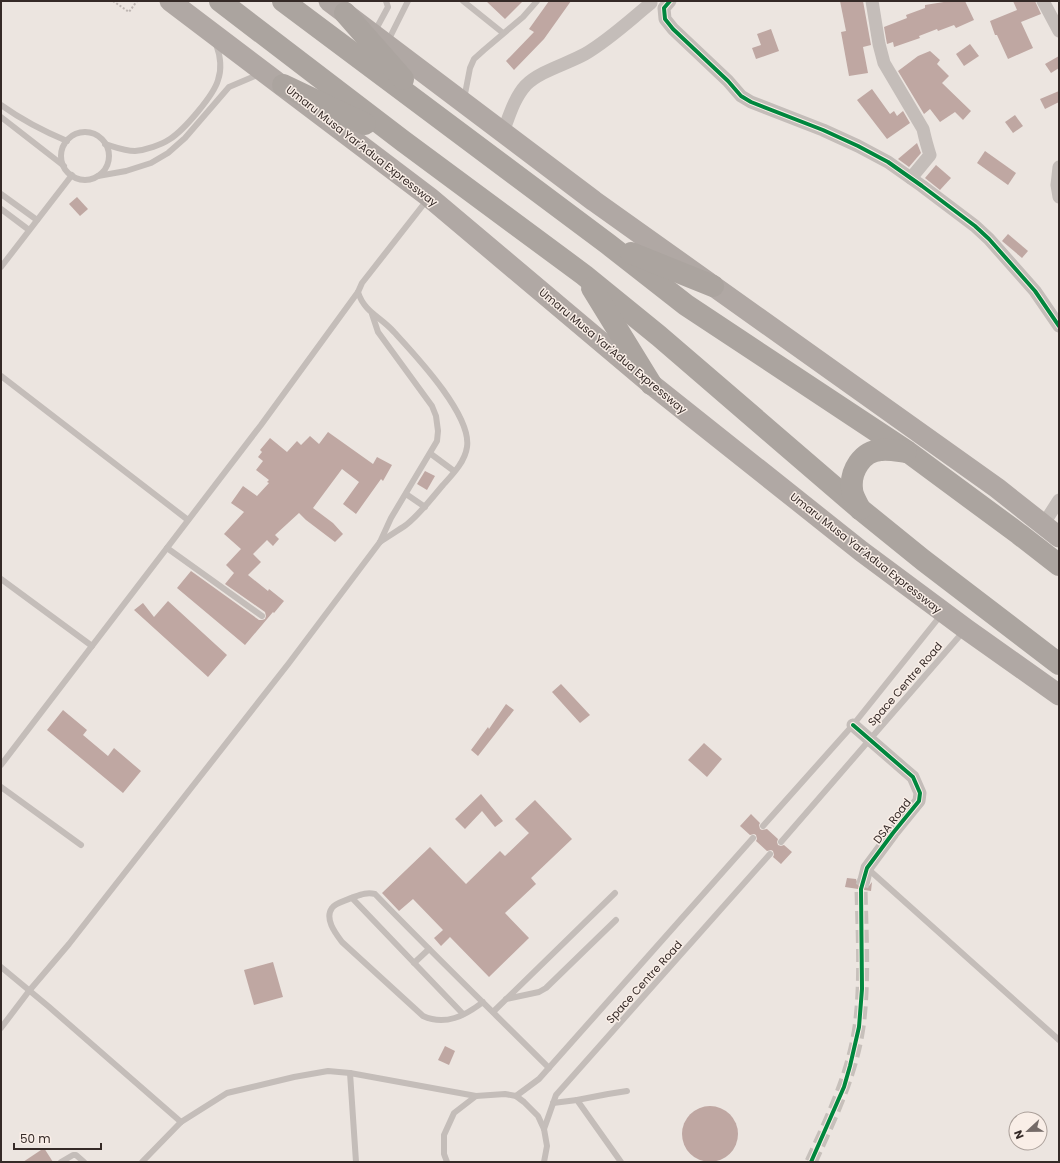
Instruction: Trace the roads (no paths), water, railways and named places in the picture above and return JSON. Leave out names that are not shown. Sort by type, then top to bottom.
[{"type":"highway","name":"Umaru Musa Yar'Adua Expressway","points":[[170,1],[429,197],[651,384],[861,551],[966,629],[1059,695]]},
{"type":"highway","points":[[220,1],[403,141],[584,275],[659,336],[860,509],[923,560],[1059,664]]},
{"type":"highway","points":[[283,1],[608,244],[686,305],[908,452],[1059,565]]},
{"type":"highway","points":[[337,7],[433,113]]},
{"type":"highway","points":[[337,7],[594,202],[997,488],[1059,537]]},
{"type":"highway","points":[[275,80],[403,141]]},
{"type":"highway","points":[[608,244],[713,286]]},
{"type":"highway","points":[[584,275],[651,384]]},
{"type":"highway","points":[[860,509],[852,490],[852,478],[856,465],[866,455],[880,450],[908,452]]},
{"type":"street","points":[[670,1],[664,8],[665,19],[673,29],[728,81],[741,96],[751,102],[823,130],[858,146],[888,162],[911,178],[975,226],[989,239],[1034,291],[1059,326]]},
{"type":"street","points":[[872,1],[879,44],[884,63],[923,129],[927,141],[930,155],[911,178]]},
{"type":"street","points":[[1043,1],[1059,31]]},
{"type":"street","points":[[503,132],[516,99],[526,86],[541,75],[587,53],[650,2],[664,13]]},
{"type":"street","points":[[1059,167],[1057,185],[1059,197]]},
{"type":"street","points":[[1043,524],[1059,500]]},
{"type":"street","name":"DSA Road","points":[[853,725],[913,777],[920,793],[919,801],[892,833],[865,874]]},
{"type":"lane","points":[[380,39],[388,7],[386,1]]},
{"type":"lane","points":[[380,39],[408,1]]},
{"type":"lane","points":[[463,1],[504,33]]},
{"type":"lane","points":[[464,103],[470,68],[474,60],[523,17],[537,1]]},
{"type":"lane","points":[[105,144],[121,149],[135,151],[147,149],[170,139],[181,131],[210,96],[218,81],[220,72],[219,53],[212,33]]},
{"type":"lane","points":[[1,117],[64,166],[72,175],[83,179],[91,179],[98,176],[126,171],[151,163],[168,153],[185,138],[229,87],[255,76],[275,80]]},
{"type":"lane","points":[[1,105],[18,118],[40,130],[67,141]]},
{"type":"lane","points":[[64,166],[61,159],[62,151],[67,141],[76,134],[83,132],[91,133],[98,136],[108,148],[108,163],[98,176]]},
{"type":"lane","points":[[1,267],[72,175]]},
{"type":"lane","points":[[1,194],[37,220]]},
{"type":"lane","points":[[1,765],[261,424],[358,292],[362,284],[429,197]]},
{"type":"lane","points":[[1,209],[29,230]]},
{"type":"lane","points":[[358,292],[361,300],[372,314],[386,324],[412,352],[438,384],[461,420],[466,432],[468,446],[465,456],[425,507],[406,525],[380,542]]},
{"type":"lane","points":[[1,1028],[29,991],[74,938],[279,675],[380,542],[391,518],[437,441],[438,431],[432,406],[378,332],[372,314]]},
{"type":"lane","points":[[1,376],[188,520]]},
{"type":"lane","points":[[430,454],[454,471]]},
{"type":"lane","points":[[406,494],[425,507]]},
{"type":"lane","points":[[167,548],[262,616]]},
{"type":"lane","points":[[1,579],[92,646]]},
{"type":"lane","name":"Space Centre Road","points":[[763,826],[853,725],[943,612]]},
{"type":"lane","name":"Space Centre Road","points":[[781,842],[966,629]]},
{"type":"lane","points":[[1,787],[81,846]]},
{"type":"lane","name":"Space Centre Road","points":[[516,1096],[539,1080],[753,838]]},
{"type":"lane","name":"Space Centre Road","points":[[544,1129],[556,1095],[770,854]]},
{"type":"lane","points":[[865,874],[1059,1040]]},
{"type":"lane","points":[[483,1002],[472,1010],[448,1020],[437,1021],[423,1016],[342,942],[331,924],[330,914],[332,908],[336,904],[366,893],[375,894],[429,949],[483,1002],[549,1068]]},
{"type":"lane","points":[[493,1012],[615,893]]},
{"type":"lane","points":[[352,898],[463,1014]]},
{"type":"lane","points":[[506,999],[539,992],[546,988],[616,920]]},
{"type":"lane","points":[[414,963],[429,949]]},
{"type":"lane","points":[[1,967],[181,1122]]},
{"type":"lane","points":[[142,1162],[181,1122],[227,1093],[294,1077],[328,1071],[350,1073],[476,1096],[505,1094],[516,1096],[538,1116],[544,1129],[547,1146],[544,1162]]},
{"type":"lane","points":[[350,1073],[356,1162]]},
{"type":"lane","points":[[553,1103],[627,1091]]},
{"type":"lane","points":[[447,1162],[444,1154],[444,1135],[454,1113],[476,1096]]},
{"type":"lane","points":[[577,1100],[621,1162]]},
{"type":"lane","points":[[61,1162],[73,1155],[76,1155],[84,1162]]},
{"type":"tunnel","points":[[811,1162],[840,1096],[856,1045],[862,993],[863,958],[861,889],[864,880]]}]
